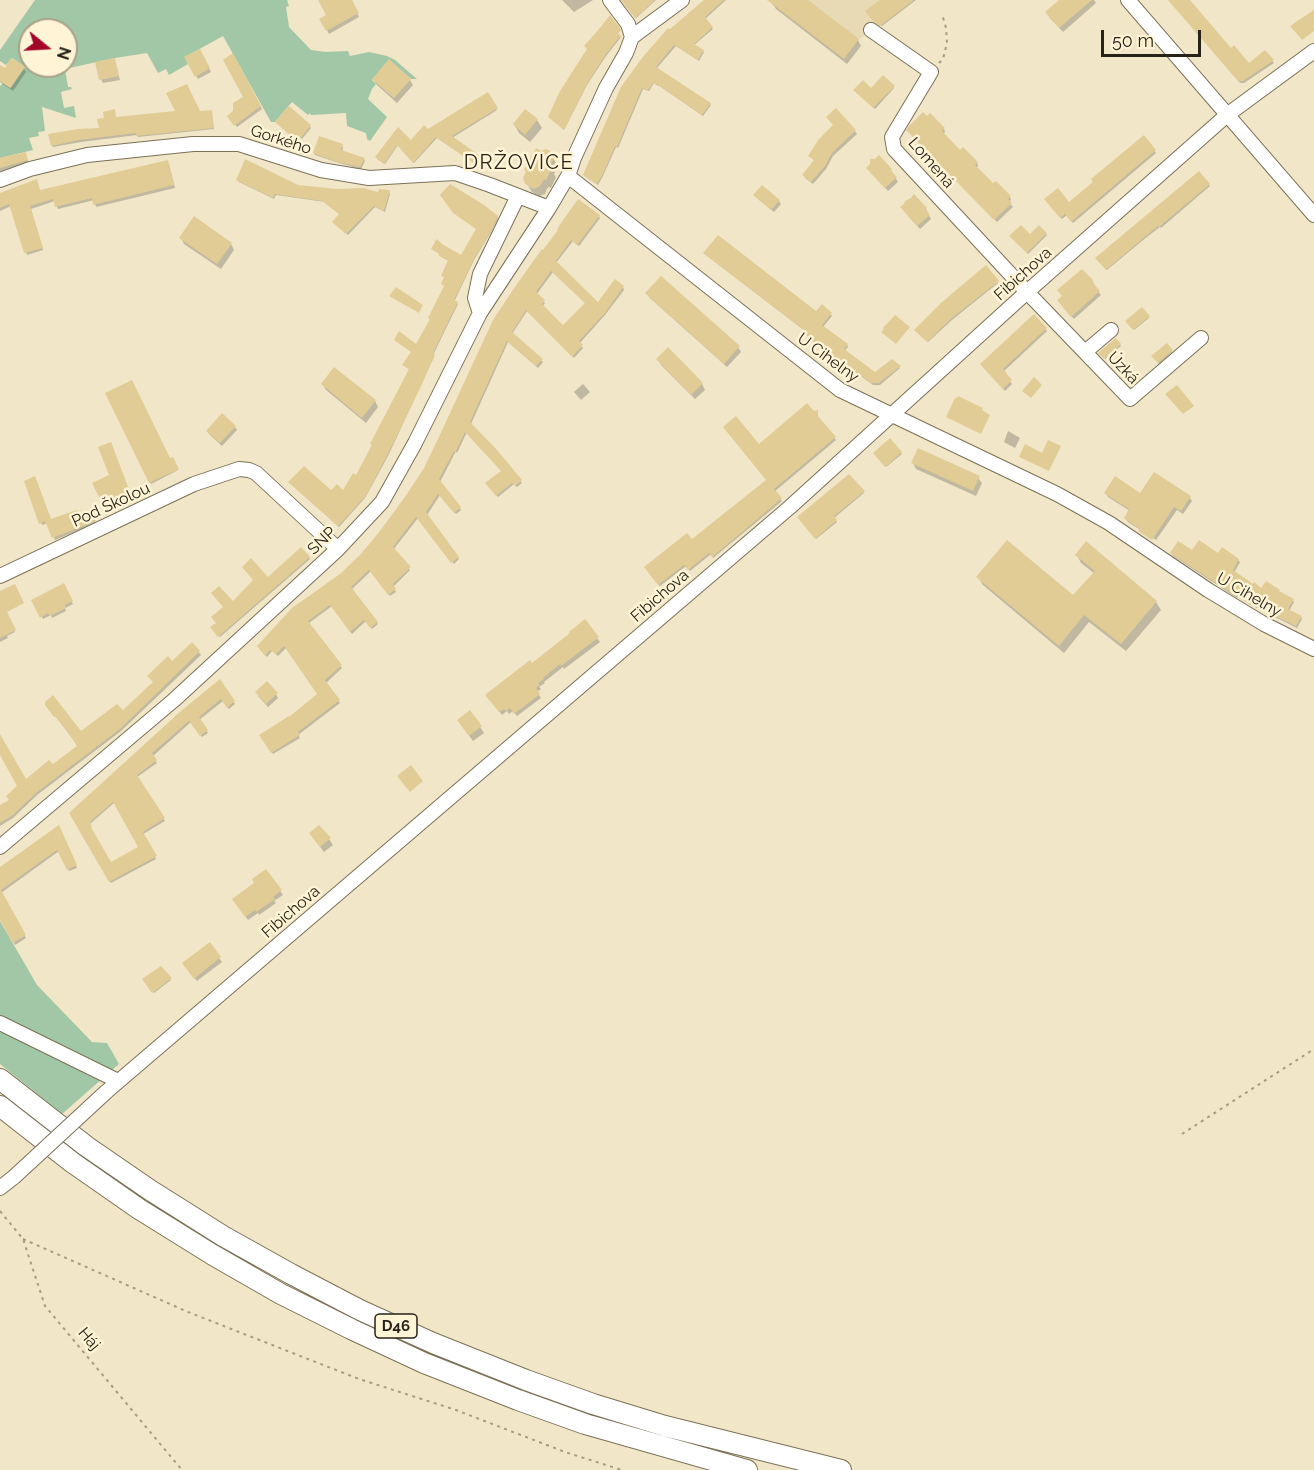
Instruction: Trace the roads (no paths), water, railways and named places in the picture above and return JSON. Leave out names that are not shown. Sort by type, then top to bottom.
[{"type":"highway","name":"D46","points":[[0,1078],[86,1146],[150,1190],[223,1236],[370,1314],[433,1343],[593,1404],[665,1426],[841,1470]]},
{"type":"highway","name":"D46","points":[[0,1106],[73,1163],[139,1209],[271,1288],[351,1329],[424,1363],[585,1424],[747,1470]]},
{"type":"street","points":[[610,0],[628,24],[632,37]]},
{"type":"street","points":[[568,176],[601,98],[626,53],[632,37],[682,0]]},
{"type":"street","points":[[1128,0],[1314,215]]},
{"type":"street","name":"Lomená","points":[[871,30],[931,72],[892,137],[894,149],[1027,292]]},
{"type":"street","name":"Fibichova","points":[[0,1188],[118,1081],[790,507],[1227,115],[1314,51]]},
{"type":"street","name":"Gorkého","points":[[0,180],[87,155],[193,144],[239,144],[321,170],[369,178],[455,173],[490,184],[549,208]]},
{"type":"street","name":"SNP","points":[[0,847],[174,700],[338,549],[382,502],[415,443],[480,313],[568,176]]},
{"type":"street","name":"U Cihelny","points":[[568,176],[840,390],[1057,494],[1109,523],[1208,590],[1264,624],[1314,649]]},
{"type":"street","points":[[480,313],[475,298],[480,274],[518,196]]},
{"type":"street","name":"Úzká","points":[[1027,292],[1130,399],[1201,338]]},
{"type":"street","points":[[1084,352],[1111,330]]},
{"type":"street","name":"Pod Školou","points":[[0,576],[194,484],[239,469],[256,473],[338,549]]},
{"type":"street","points":[[0,1023],[118,1081]]},
{"type":"district","name":"DRŽOVICE","points":[[519,163]]}]
